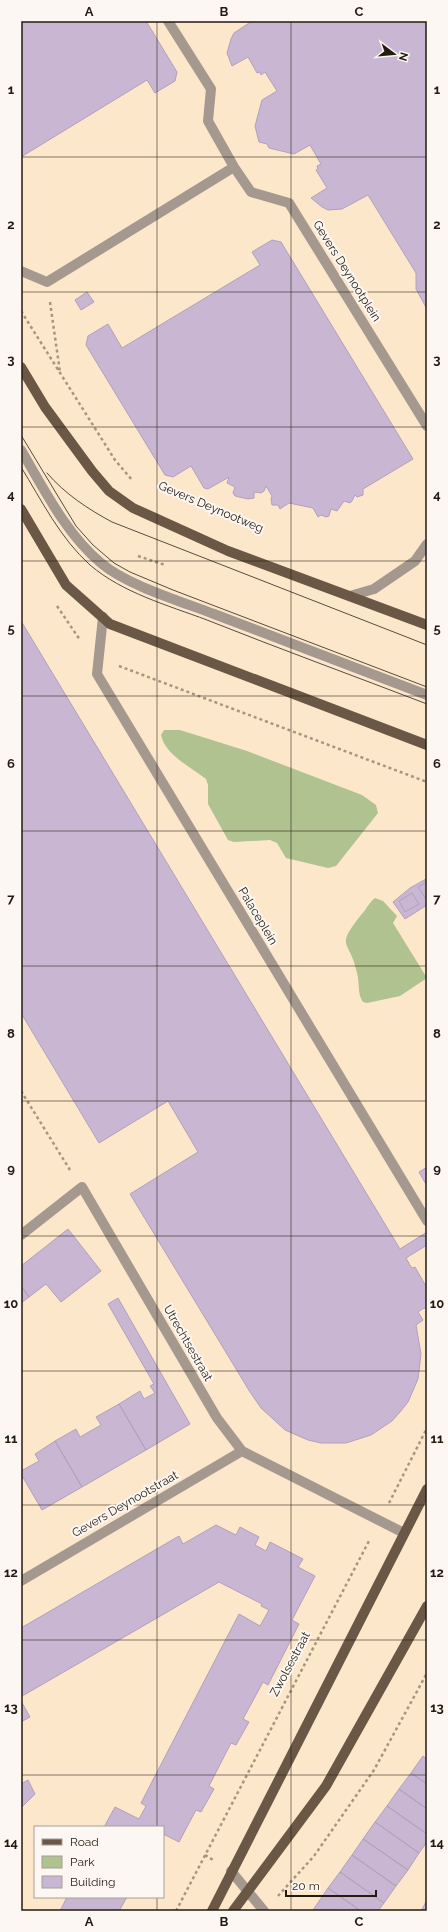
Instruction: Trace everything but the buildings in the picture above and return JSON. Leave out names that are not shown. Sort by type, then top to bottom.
[{"type":"main road","points":[[21,367],[45,407],[92,471],[110,491],[133,508],[228,551],[427,625]]},
{"type":"main road","points":[[21,509],[66,585],[110,624],[350,714],[427,745]]},
{"type":"main road","points":[[212,1911],[427,1489]]},
{"type":"main road","points":[[233,1911],[249,1892],[326,1786],[427,1606]]},
{"type":"street","name":"Gevers Deynootplein","points":[[168,21],[211,89],[208,121],[234,167],[251,192],[290,203],[423,412],[427,426]]},
{"type":"street","points":[[21,271],[47,282],[234,167]]},
{"type":"street","points":[[21,450],[49,498],[82,545],[102,565],[128,580],[170,598],[427,694]]},
{"type":"street","points":[[350,596],[374,589],[415,561],[427,544]]},
{"type":"street","name":"Palaceplein","points":[[102,617],[96,674],[427,1221]]},
{"type":"street","points":[[21,1235],[82,1187]]},
{"type":"street","name":"Utrechtsestraat","points":[[82,1187],[217,1418],[242,1451],[404,1533]]},
{"type":"street","name":"Gevers Deynootstraat","points":[[21,1581],[242,1451]]},
{"type":"street","points":[[231,1872],[264,1911]]},
{"type":"path","points":[[47,282],[60,375]]},
{"type":"path","points":[[21,311],[115,460],[133,481]]},
{"type":"path","points":[[138,556],[165,565]]},
{"type":"path","points":[[53,601],[78,639],[116,665],[427,782]]},
{"type":"path","points":[[21,1091],[82,1187]]},
{"type":"path","name":"Zwolsestraat","points":[[176,1911],[427,1428]]},
{"type":"path","points":[[274,1900],[314,1856],[374,1770],[427,1672]]},
{"type":"green space","points":[[164,730],[180,730],[247,751],[362,795],[376,805],[378,813],[336,866],[328,868],[286,858],[277,843],[270,840],[234,842],[228,840],[208,804],[208,785],[206,779],[173,755],[163,742],[161,735]]},
{"type":"green space","points":[[375,898],[383,901],[397,916],[393,923],[427,978],[400,996],[367,1003],[363,1002],[360,996],[358,977],[354,962],[346,944],[346,939],[353,926],[371,901]]},
{"type":"tram line","points":[[21,435],[76,526],[93,545],[114,563],[130,572],[173,590],[427,687]]},
{"type":"tram line","points":[[21,467],[52,519],[70,543],[90,565],[103,575],[131,591],[161,603],[427,704]]},
{"type":"tram line","points":[[47,473],[61,488],[94,512],[112,522],[427,645]]}]
